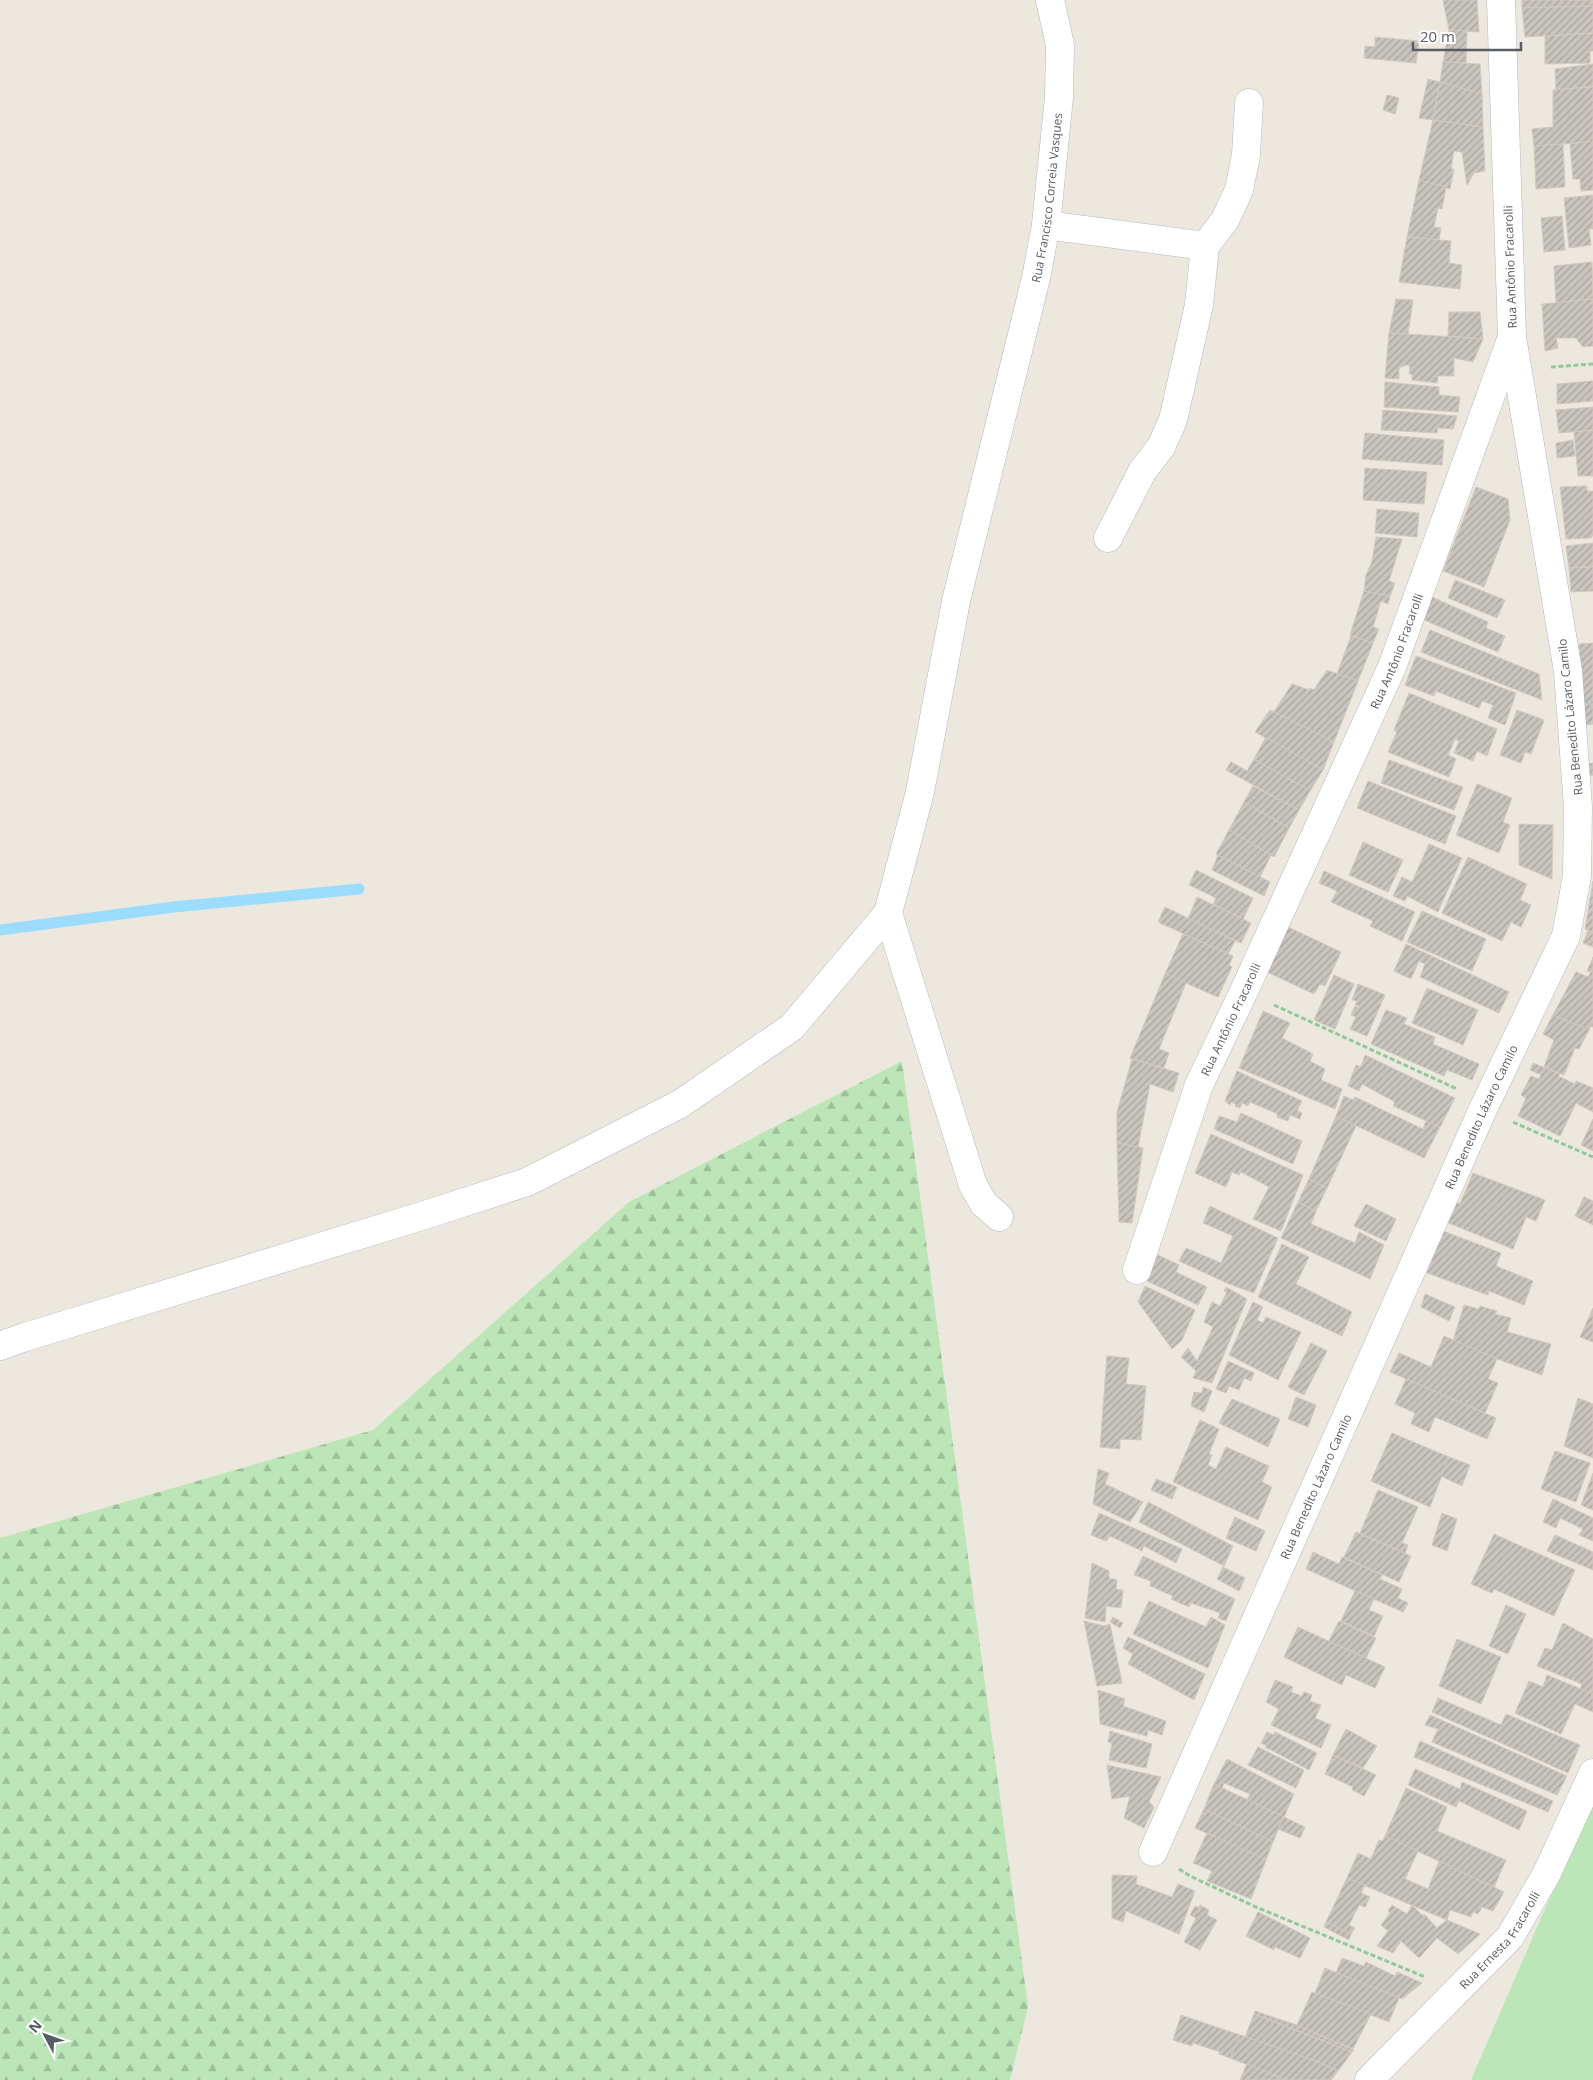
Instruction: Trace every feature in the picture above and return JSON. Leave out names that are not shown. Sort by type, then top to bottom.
[{"type":"street","name":"Rua Francisco Correia Vasques","points":[[888,913],[920,792],[956,601],[1036,278],[1046,225],[1059,97],[1060,45],[1050,0]]},
{"type":"street","name":"Rua Antônio Fracarolli","points":[[1137,1270],[1199,1085],[1392,667],[1512,337],[1501,0]]},
{"type":"street","points":[[1108,538],[1144,470],[1161,447],[1173,420],[1199,306],[1205,246],[1225,220],[1239,190],[1246,155],[1249,103]]},
{"type":"street","points":[[1046,225],[1205,246]]},
{"type":"street","name":"Rua Benedito Lázaro Camilo","points":[[1153,1852],[1483,1109],[1566,936],[1577,876],[1578,807],[1568,671],[1512,337]]},
{"type":"street","points":[[888,913],[973,1185],[984,1204],[999,1218]]},
{"type":"street","points":[[0,1346],[526,1182],[680,1104],[792,1027],[888,913]]},
{"type":"street","name":"Rua Ernesta Fracarolli","points":[[1368,2080],[1510,1937],[1546,1875],[1593,1773]]},
{"type":"path","points":[[1519,376],[1547,368],[1593,364]]},
{"type":"path","points":[[1244,991],[1468,1094],[1483,1109],[1593,1157]]},
{"type":"path","points":[[1153,1852],[1190,1876],[1256,1907],[1457,1990]]},
{"type":"green space","points":[[902,1061],[1028,2007],[1010,2080],[0,2080],[0,1538],[373,1430],[629,1202]]},
{"type":"green space","points":[[1593,1798],[1593,2080],[1471,2080]]},
{"type":"building","points":[[1443,0],[1477,0],[1479,32],[1449,30]]},
{"type":"building","points":[[1522,0],[1593,0],[1593,6],[1522,8]]},
{"type":"building","points":[[1593,6],[1593,33],[1525,37],[1522,8]]},
{"type":"building","points":[[1449,30],[1467,31],[1466,63],[1443,62]]},
{"type":"building","points":[[1593,33],[1593,51],[1590,51],[1590,63],[1545,64],[1545,36]]},
{"type":"building","points":[[1375,37],[1419,41],[1416,63],[1364,58],[1365,46],[1375,47]]},
{"type":"building","points":[[1443,62],[1480,64],[1482,94],[1440,82]]},
{"type":"building","points":[[1593,64],[1593,86],[1556,90],[1555,69]]},
{"type":"building","points":[[1428,79],[1440,82],[1433,120],[1419,118]]},
{"type":"building","points":[[1440,82],[1482,94],[1483,127],[1433,120]]},
{"type":"building","points":[[1593,87],[1593,142],[1534,146],[1532,129],[1553,127],[1553,90]]},
{"type":"building","points":[[1387,95],[1399,98],[1395,114],[1383,110]]},
{"type":"building","points":[[1433,120],[1483,127],[1485,171],[1474,173],[1467,185],[1462,152],[1454,151],[1451,169],[1454,169],[1450,189],[1419,180]]},
{"type":"building","points":[[1593,141],[1593,190],[1581,191],[1580,179],[1573,179],[1570,144]]},
{"type":"building","points":[[1563,144],[1565,187],[1536,189],[1534,146]]},
{"type":"building","points":[[1419,180],[1446,187],[1442,209],[1438,208],[1434,227],[1441,228],[1439,240],[1407,237]]},
{"type":"building","points":[[1593,195],[1593,229],[1589,229],[1591,245],[1569,248],[1564,198]]},
{"type":"building","points":[[1562,216],[1565,250],[1544,252],[1541,218]]},
{"type":"building","points":[[1407,237],[1451,241],[1449,263],[1462,265],[1460,289],[1399,282]]},
{"type":"building","points":[[1592,262],[1593,299],[1556,303],[1554,266]]},
{"type":"building","points":[[1396,299],[1413,300],[1408,334],[1389,333]]},
{"type":"building","points":[[1593,299],[1593,346],[1583,347],[1576,338],[1556,338],[1558,348],[1545,351],[1542,304]]},
{"type":"building","points":[[1449,312],[1480,312],[1483,339],[1448,336]]},
{"type":"building","points":[[1389,333],[1483,339],[1473,362],[1454,358],[1454,376],[1438,376],[1437,383],[1412,380],[1412,374],[1409,374],[1410,366],[1406,365],[1399,368],[1399,379],[1385,378]]},
{"type":"building","points":[[1593,381],[1593,401],[1557,404],[1557,384]]},
{"type":"building","points":[[1385,382],[1439,387],[1439,395],[1460,397],[1458,412],[1384,407]]},
{"type":"building","points":[[1593,407],[1593,430],[1559,433],[1556,410]]},
{"type":"building","points":[[1383,410],[1457,416],[1453,429],[1438,428],[1437,433],[1381,430]]},
{"type":"building","points":[[1593,430],[1593,476],[1578,476],[1574,432]]},
{"type":"building","points":[[1365,433],[1444,440],[1442,465],[1362,459]]},
{"type":"building","points":[[1573,440],[1575,456],[1557,458],[1556,443]]},
{"type":"building","points":[[1365,468],[1427,472],[1424,504],[1363,500]]},
{"type":"building","points":[[1587,486],[1587,491],[1593,491],[1593,535],[1591,538],[1566,539],[1560,487]]},
{"type":"building","points":[[1476,487],[1508,499],[1510,520],[1484,587],[1443,571]]},
{"type":"building","points":[[1377,509],[1419,513],[1417,537],[1375,533]]},
{"type":"building","points":[[1376,537],[1402,539],[1389,581],[1395,583],[1390,596],[1364,591],[1366,575],[1372,561]]},
{"type":"building","points":[[1593,543],[1593,566],[1569,568],[1566,546]]},
{"type":"building","points":[[1593,567],[1593,591],[1571,592],[1569,568]]},
{"type":"building","points":[[1455,580],[1505,600],[1497,618],[1448,598]]},
{"type":"building","points":[[1364,591],[1390,596],[1388,604],[1381,601],[1373,627],[1379,629],[1373,643],[1350,635]]},
{"type":"building","points":[[1432,597],[1488,622],[1486,628],[1505,636],[1498,652],[1422,619]]},
{"type":"building","points":[[1430,630],[1539,674],[1542,700],[1421,652]]},
{"type":"building","points":[[1351,636],[1373,643],[1358,681],[1337,674]]},
{"type":"building","points":[[1593,643],[1593,704],[1583,705],[1579,644]]},
{"type":"building","points":[[1416,656],[1516,693],[1505,725],[1488,718],[1493,705],[1482,701],[1479,708],[1436,691],[1434,696],[1405,685]]},
{"type":"building","points":[[1327,670],[1358,681],[1334,742],[1274,712],[1292,684],[1314,690]]},
{"type":"building","points":[[1409,693],[1497,729],[1487,756],[1477,751],[1473,761],[1454,753],[1459,741],[1455,739],[1448,755],[1456,759],[1449,777],[1388,752],[1397,732],[1394,730]]},
{"type":"building","points":[[1593,704],[1593,724],[1585,725],[1583,705]]},
{"type":"building","points":[[1270,710],[1334,742],[1323,770],[1255,732]]},
{"type":"building","points":[[1517,710],[1544,720],[1531,754],[1525,752],[1521,763],[1500,755]]},
{"type":"building","points":[[1266,737],[1323,770],[1310,791],[1254,759]]},
{"type":"building","points":[[1254,759],[1310,791],[1299,810],[1226,770],[1231,762],[1247,771]]},
{"type":"building","points":[[1389,760],[1463,787],[1454,810],[1381,783]]},
{"type":"building","points":[[1593,763],[1593,775],[1589,776],[1588,764]]},
{"type":"building","points":[[1368,781],[1456,816],[1445,844],[1357,808]]},
{"type":"building","points":[[1477,784],[1512,798],[1503,822],[1510,825],[1499,853],[1456,835]]},
{"type":"building","points":[[1253,786],[1299,810],[1289,828],[1244,802]]},
{"type":"building","points":[[1244,802],[1289,828],[1274,857],[1229,830]]},
{"type":"building","points":[[1519,824],[1553,825],[1552,879],[1519,865]]},
{"type":"building","points":[[1229,830],[1271,855],[1260,877],[1216,854]]},
{"type":"building","points":[[1363,842],[1403,860],[1388,892],[1349,875]]},
{"type":"building","points":[[1429,844],[1462,858],[1438,912],[1407,896],[1405,901],[1393,896],[1402,877],[1412,882]]},
{"type":"building","points":[[1218,855],[1270,882],[1264,896],[1212,870]]},
{"type":"building","points":[[1468,857],[1527,884],[1520,900],[1531,905],[1521,927],[1511,922],[1502,941],[1442,913]]},
{"type":"building","points":[[1196,870],[1253,898],[1243,919],[1213,904],[1216,898],[1189,885]]},
{"type":"building","points":[[1324,871],[1415,912],[1402,941],[1370,926],[1373,921],[1331,902],[1337,891],[1319,883]]},
{"type":"building","points":[[1593,881],[1593,933],[1585,929]]},
{"type":"building","points":[[1197,897],[1251,923],[1241,943],[1188,919]]},
{"type":"building","points":[[1165,907],[1235,941],[1228,954],[1158,922]]},
{"type":"building","points":[[1422,911],[1486,939],[1472,971],[1407,942]]},
{"type":"building","points":[[1288,927],[1341,952],[1325,986],[1320,984],[1314,994],[1267,972]]},
{"type":"building","points":[[1588,931],[1593,933],[1593,947],[1583,943]]},
{"type":"building","points":[[1183,934],[1233,956],[1229,965],[1232,967],[1218,997],[1165,974]]},
{"type":"building","points":[[1406,944],[1509,992],[1499,1013],[1420,977],[1425,964],[1419,961],[1411,979],[1394,971]]},
{"type":"building","points":[[1593,957],[1593,973],[1587,971]]},
{"type":"building","points":[[1576,972],[1588,977],[1591,972],[1593,973],[1593,1027],[1590,1026],[1589,1030],[1553,1015]]},
{"type":"building","points":[[1165,974],[1186,983],[1159,1049],[1169,1053],[1164,1068],[1130,1058]]},
{"type":"building","points":[[1334,975],[1354,984],[1335,1029],[1314,1020]]},
{"type":"building","points":[[1358,984],[1385,995],[1367,1036],[1350,1029],[1356,1017],[1351,1015],[1355,1006],[1358,1008],[1359,1006],[1355,1005],[1357,1001],[1352,1000]]},
{"type":"building","points":[[1427,988],[1478,1010],[1463,1045],[1412,1023]]},
{"type":"building","points":[[1386,1010],[1407,1018],[1404,1024],[1435,1037],[1433,1044],[1479,1064],[1472,1080],[1447,1070],[1444,1076],[1371,1044]]},
{"type":"building","points":[[1263,1011],[1290,1023],[1282,1038],[1313,1054],[1310,1061],[1325,1069],[1321,1080],[1342,1089],[1335,1109],[1239,1068]]},
{"type":"building","points":[[1553,1015],[1589,1030],[1579,1049],[1575,1048],[1564,1075],[1544,1067],[1554,1040],[1543,1034]]},
{"type":"building","points":[[1365,1055],[1455,1098],[1440,1127],[1393,1106],[1395,1102],[1362,1084],[1359,1091],[1348,1086],[1356,1065],[1361,1067]]},
{"type":"building","points":[[1132,1059],[1179,1073],[1173,1092],[1150,1084],[1138,1147],[1117,1143],[1117,1112]]},
{"type":"building","points":[[1533,1063],[1560,1074],[1558,1076],[1575,1084],[1576,1081],[1593,1088],[1593,1112],[1576,1103],[1560,1136],[1518,1116],[1526,1098],[1521,1095],[1531,1076],[1539,1079],[1541,1075],[1530,1070]]},
{"type":"building","points":[[1237,1071],[1302,1101],[1297,1111],[1302,1113],[1300,1119],[1290,1115],[1288,1121],[1277,1117],[1278,1114],[1250,1102],[1248,1106],[1242,1103],[1240,1108],[1231,1102],[1230,1105],[1225,1101]]},
{"type":"building","points":[[1344,1096],[1353,1100],[1355,1097],[1423,1129],[1426,1121],[1440,1127],[1424,1158],[1336,1116]]},
{"type":"building","points":[[1241,1113],[1302,1141],[1293,1164],[1214,1129],[1219,1116],[1237,1122]]},
{"type":"building","points":[[1336,1116],[1356,1126],[1327,1188],[1309,1179]]},
{"type":"building","points":[[1593,1119],[1593,1151],[1581,1145]]},
{"type":"building","points":[[1211,1134],[1303,1175],[1281,1231],[1253,1219],[1269,1187],[1241,1172],[1239,1175],[1232,1172],[1226,1187],[1195,1173]]},
{"type":"building","points":[[1117,1143],[1143,1148],[1132,1223],[1119,1222]]},
{"type":"building","points":[[1473,1173],[1545,1200],[1536,1221],[1526,1217],[1513,1249],[1446,1222],[1453,1201],[1460,1204]]},
{"type":"building","points":[[1309,1179],[1327,1188],[1316,1211],[1298,1202]]},
{"type":"building","points":[[1584,1197],[1593,1201],[1593,1225],[1575,1216]]},
{"type":"building","points":[[1298,1202],[1316,1211],[1311,1224],[1355,1243],[1359,1232],[1384,1245],[1370,1279],[1281,1238]]},
{"type":"building","points":[[1366,1204],[1396,1219],[1386,1241],[1354,1226]]},
{"type":"building","points":[[1210,1206],[1278,1238],[1254,1293],[1229,1284],[1179,1261],[1186,1248],[1221,1263],[1233,1236],[1203,1223]]},
{"type":"building","points":[[1443,1231],[1501,1253],[1496,1266],[1533,1281],[1524,1305],[1489,1291],[1488,1295],[1427,1273]]},
{"type":"building","points":[[1282,1244],[1309,1257],[1296,1284],[1352,1312],[1342,1336],[1258,1297]]},
{"type":"building","points":[[1158,1255],[1179,1265],[1176,1272],[1207,1287],[1198,1305],[1147,1281]]},
{"type":"building","points":[[1145,1286],[1195,1310],[1182,1340],[1172,1349],[1138,1302]]},
{"type":"building","points":[[1226,1287],[1247,1299],[1212,1383],[1193,1378],[1196,1371],[1181,1357],[1188,1348],[1197,1361],[1213,1327],[1204,1322],[1212,1302],[1220,1306],[1227,1292],[1224,1291]]},
{"type":"building","points":[[1425,1294],[1455,1307],[1449,1321],[1421,1307]]},
{"type":"building","points":[[1253,1302],[1263,1307],[1257,1320],[1263,1323],[1266,1317],[1301,1332],[1278,1380],[1229,1355]]},
{"type":"building","points":[[1464,1305],[1479,1309],[1480,1306],[1497,1311],[1495,1314],[1511,1318],[1507,1332],[1551,1344],[1542,1375],[1453,1341]]},
{"type":"building","points":[[1593,1308],[1593,1342],[1580,1337]]},
{"type":"building","points":[[1444,1336],[1497,1359],[1488,1379],[1498,1383],[1485,1413],[1390,1372],[1399,1353],[1431,1367]]},
{"type":"building","points":[[1311,1343],[1327,1351],[1304,1395],[1288,1387]]},
{"type":"building","points":[[1107,1356],[1129,1358],[1126,1384],[1146,1386],[1141,1440],[1120,1439],[1120,1449],[1100,1447]]},
{"type":"building","points":[[1228,1361],[1254,1373],[1251,1381],[1244,1378],[1239,1390],[1229,1386],[1226,1393],[1216,1389]]},
{"type":"building","points":[[1406,1379],[1496,1418],[1487,1439],[1435,1417],[1429,1432],[1411,1424],[1415,1413],[1395,1404]]},
{"type":"building","points":[[1203,1387],[1212,1391],[1204,1412],[1191,1406],[1194,1392],[1202,1393]]},
{"type":"building","points":[[1296,1397],[1316,1405],[1308,1427],[1288,1419]]},
{"type":"building","points":[[1578,1398],[1593,1404],[1593,1458],[1564,1446]]},
{"type":"building","points":[[1232,1399],[1280,1419],[1268,1447],[1219,1423]]},
{"type":"building","points":[[1200,1420],[1219,1429],[1209,1454],[1212,1455],[1208,1465],[1216,1469],[1226,1447],[1269,1466],[1262,1482],[1272,1487],[1258,1520],[1173,1482]]},
{"type":"building","points":[[1392,1433],[1449,1457],[1430,1507],[1371,1481]]},
{"type":"building","points":[[1555,1451],[1590,1463],[1576,1502],[1541,1489]]},
{"type":"building","points":[[1449,1457],[1470,1465],[1462,1486],[1441,1476]]},
{"type":"building","points":[[1098,1469],[1109,1473],[1105,1484],[1143,1502],[1130,1522],[1093,1504]]},
{"type":"building","points":[[1593,1473],[1593,1510],[1581,1505]]},
{"type":"building","points":[[1156,1479],[1177,1487],[1172,1499],[1151,1490]]},
{"type":"building","points":[[1378,1490],[1418,1507],[1402,1543],[1408,1545],[1405,1553],[1360,1533]]},
{"type":"building","points":[[1553,1499],[1593,1518],[1593,1541],[1579,1535],[1583,1529],[1560,1518],[1556,1528],[1543,1522]]},
{"type":"building","points":[[1148,1502],[1233,1546],[1224,1566],[1139,1522]]},
{"type":"building","points":[[1099,1513],[1182,1549],[1176,1563],[1144,1546],[1142,1551],[1110,1536],[1106,1541],[1091,1535]]},
{"type":"building","points":[[1442,1513],[1457,1519],[1447,1551],[1432,1545]]},
{"type":"building","points":[[1235,1517],[1265,1531],[1256,1551],[1226,1538]]},
{"type":"building","points":[[1356,1532],[1411,1556],[1399,1582],[1344,1557]]},
{"type":"building","points":[[1494,1534],[1575,1570],[1554,1616],[1494,1589],[1492,1593],[1471,1584]]},
{"type":"building","points":[[1555,1535],[1593,1552],[1593,1570],[1547,1551]]},
{"type":"building","points":[[1313,1552],[1339,1564],[1342,1557],[1382,1575],[1380,1579],[1402,1589],[1398,1598],[1408,1603],[1403,1612],[1306,1569]]},
{"type":"building","points":[[1143,1556],[1235,1599],[1226,1621],[1218,1618],[1220,1613],[1191,1603],[1189,1607],[1171,1599],[1173,1596],[1150,1586],[1151,1581],[1134,1575]]},
{"type":"building","points":[[1092,1563],[1109,1571],[1109,1578],[1117,1580],[1116,1589],[1123,1590],[1121,1608],[1106,1606],[1105,1622],[1085,1618]]},
{"type":"building","points":[[1223,1567],[1245,1578],[1239,1591],[1217,1579]]},
{"type":"building","points":[[1355,1591],[1374,1599],[1369,1610],[1383,1616],[1374,1636],[1341,1621]]},
{"type":"building","points":[[1149,1601],[1206,1627],[1211,1617],[1225,1625],[1208,1668],[1133,1634]]},
{"type":"building","points":[[1506,1605],[1526,1614],[1508,1654],[1489,1646]]},
{"type":"building","points":[[1113,1617],[1123,1623],[1120,1628],[1110,1622]]},
{"type":"building","points":[[1084,1621],[1104,1626],[1110,1624],[1122,1683],[1097,1686]]},
{"type":"building","points":[[1339,1621],[1376,1638],[1366,1658],[1329,1641]]},
{"type":"building","points":[[1563,1623],[1593,1639],[1593,1694],[1580,1689],[1582,1684],[1537,1666],[1545,1648],[1552,1650]]},
{"type":"building","points":[[1298,1627],[1385,1667],[1375,1688],[1346,1675],[1342,1685],[1284,1657]]},
{"type":"building","points":[[1128,1637],[1205,1674],[1194,1700],[1128,1664],[1133,1654],[1123,1648]]},
{"type":"building","points":[[1457,1639],[1501,1657],[1481,1704],[1439,1686]]},
{"type":"building","points":[[1547,1675],[1593,1694],[1593,1712],[1575,1704],[1561,1734],[1515,1713],[1529,1681],[1543,1687]]},
{"type":"building","points":[[1275,1680],[1293,1687],[1291,1692],[1302,1696],[1304,1692],[1312,1695],[1310,1701],[1321,1705],[1315,1718],[1331,1725],[1321,1748],[1271,1725],[1279,1709],[1266,1702]]},
{"type":"building","points":[[1098,1690],[1125,1699],[1123,1706],[1166,1721],[1162,1735],[1148,1730],[1147,1736],[1100,1724]]},
{"type":"building","points":[[1438,1698],[1501,1725],[1506,1714],[1580,1745],[1568,1773],[1432,1712]]},
{"type":"building","points":[[1430,1715],[1567,1776],[1557,1795],[1432,1742],[1438,1729],[1425,1725]]},
{"type":"building","points":[[1346,1729],[1377,1746],[1363,1768],[1333,1755]]},
{"type":"building","points":[[1110,1731],[1152,1744],[1146,1768],[1109,1760],[1112,1743],[1108,1742]]},
{"type":"building","points":[[1267,1732],[1274,1735],[1275,1732],[1317,1753],[1309,1770],[1265,1747],[1267,1746],[1261,1743]]},
{"type":"building","points":[[1420,1741],[1553,1801],[1548,1812],[1414,1757]]},
{"type":"building","points":[[1258,1747],[1304,1770],[1296,1788],[1248,1765]]},
{"type":"building","points":[[1333,1755],[1376,1775],[1364,1796],[1352,1790],[1353,1787],[1325,1774]]},
{"type":"building","points":[[1227,1759],[1294,1794],[1284,1817],[1247,1800],[1250,1794],[1224,1783],[1222,1788],[1214,1784]]},
{"type":"building","points":[[1107,1765],[1161,1777],[1149,1802],[1154,1807],[1144,1828],[1124,1818],[1130,1796],[1112,1799]]},
{"type":"building","points":[[1415,1769],[1460,1789],[1462,1782],[1527,1811],[1519,1830],[1459,1801],[1456,1807],[1408,1785]]},
{"type":"building","points":[[1214,1784],[1284,1817],[1273,1842],[1204,1809]]},
{"type":"building","points":[[1406,1788],[1447,1807],[1437,1831],[1506,1860],[1494,1887],[1385,1836]]},
{"type":"building","points":[[1204,1809],[1273,1842],[1266,1860],[1195,1828]]},
{"type":"building","points":[[1284,1817],[1305,1827],[1300,1838],[1278,1829]]},
{"type":"building","points":[[1207,1833],[1266,1860],[1251,1899],[1207,1881],[1212,1871],[1193,1863]]},
{"type":"building","points":[[1385,1836],[1418,1851],[1405,1879],[1428,1889],[1439,1861],[1504,1892],[1493,1911],[1482,1907],[1478,1914],[1473,1912],[1471,1917],[1450,1910],[1447,1920],[1347,1878],[1358,1853],[1371,1859],[1379,1840],[1383,1841]]},
{"type":"building","points":[[1112,1875],[1137,1876],[1136,1884],[1172,1897],[1178,1884],[1195,1891],[1179,1934],[1126,1911],[1123,1922],[1112,1918]]},
{"type":"building","points":[[1347,1878],[1365,1885],[1361,1893],[1370,1897],[1365,1907],[1359,1905],[1349,1925],[1355,1928],[1351,1934],[1326,1922]]},
{"type":"building","points":[[1200,1905],[1209,1910],[1207,1915],[1217,1920],[1200,1950],[1184,1942],[1196,1918],[1190,1915],[1195,1906],[1199,1908]]},
{"type":"building","points":[[1392,1905],[1407,1914],[1412,1905],[1423,1916],[1424,1914],[1437,1928],[1447,1920],[1480,1934],[1458,1954],[1437,1938],[1419,1958],[1401,1941],[1393,1953],[1377,1946],[1388,1931],[1381,1925],[1390,1913],[1388,1911]]},
{"type":"building","points":[[1258,1912],[1310,1938],[1300,1958],[1275,1947],[1274,1950],[1246,1936]]},
{"type":"building","points":[[1326,1922],[1351,1934],[1349,1940],[1324,1927]]},
{"type":"building","points":[[1342,1958],[1364,1966],[1366,1962],[1395,1976],[1397,1972],[1422,1983],[1402,1999],[1336,1973]]},
{"type":"building","points":[[1325,1968],[1399,1998],[1389,2022],[1315,1993]]},
{"type":"building","points":[[1312,1992],[1371,2014],[1353,2049],[1297,2025]]},
{"type":"building","points":[[1255,2011],[1297,2025],[1354,2050],[1352,2052],[1254,2014]]},
{"type":"building","points":[[1254,2014],[1352,2052],[1338,2071],[1313,2060],[1245,2037]]},
{"type":"building","points":[[1181,2015],[1240,2035],[1230,2058],[1219,2054],[1220,2052],[1193,2043],[1192,2046],[1173,2040]]},
{"type":"building","points":[[1240,2035],[1313,2060],[1338,2071],[1331,2080],[1286,2080],[1230,2058]]},
{"type":"building","points":[[1247,2064],[1286,2080],[1240,2080]]},
{"type":"waterway","points":[[0,930],[174,907],[359,889]]}]
